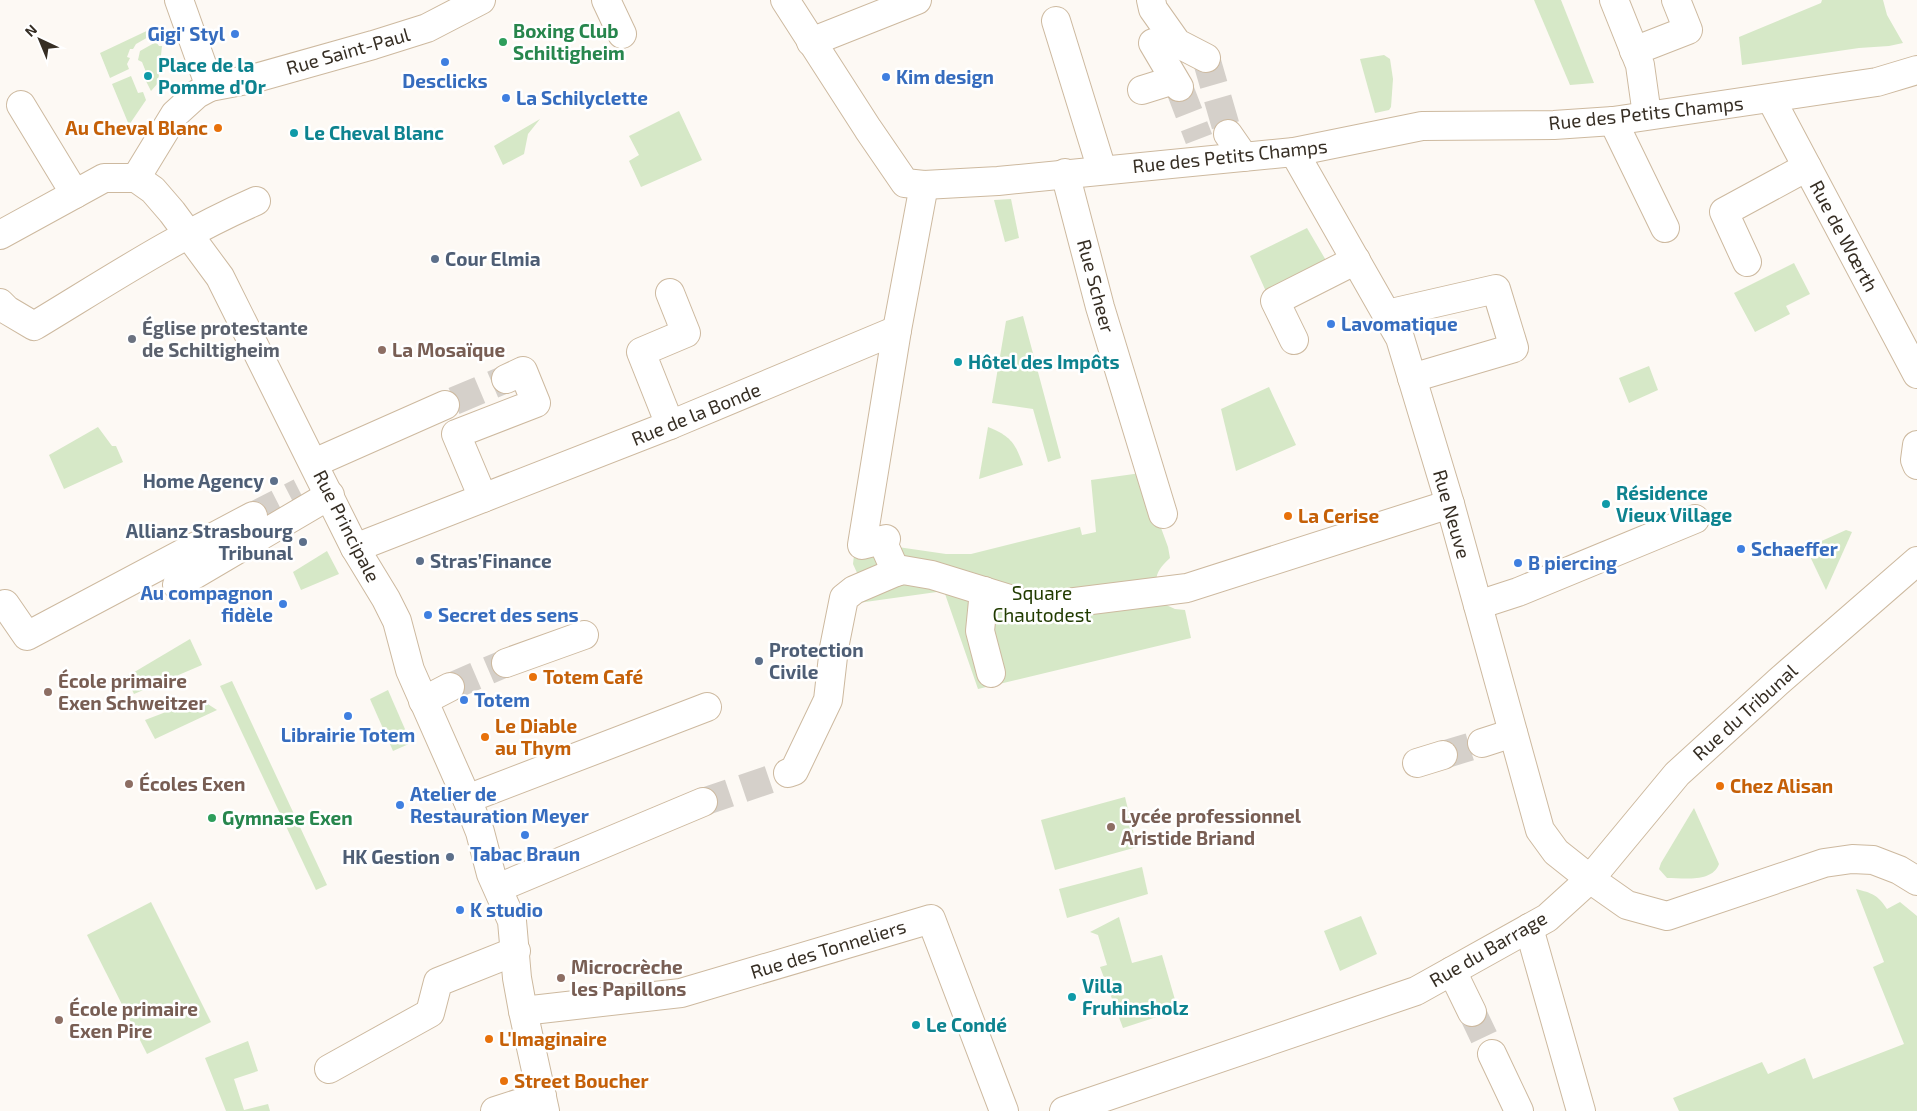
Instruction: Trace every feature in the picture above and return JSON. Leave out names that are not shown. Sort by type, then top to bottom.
[{"type":"street","name":"Rue Saint-Paul","points":[[210,87],[252,79],[373,46],[427,28],[481,0]]},
{"type":"street","points":[[606,0],[622,34]]},
{"type":"street","name":"Rue des Petits Champs","points":[[786,0],[905,183],[924,185],[998,181],[1102,170],[1203,150],[1244,157],[1294,152],[1422,126],[1554,125],[1613,121],[1877,82],[1917,70]]},
{"type":"street","points":[[812,42],[917,0]]},
{"type":"street","points":[[1151,0],[1153,8],[1177,43],[1206,58]]},
{"type":"street","points":[[1614,0],[1640,65],[1648,116]]},
{"type":"street","points":[[1634,51],[1688,30],[1676,0]]},
{"type":"street","points":[[0,235],[104,178],[136,178],[175,114],[190,99],[210,87],[181,1]]},
{"type":"street","points":[[1056,21],[1102,170]]},
{"type":"street","points":[[1142,90],[1176,84],[1153,43]]},
{"type":"street","name":"Rue de Wœrth","points":[[1771,99],[1917,374]]},
{"type":"street","points":[[22,105],[75,194]]},
{"type":"street","points":[[1613,121],[1653,179],[1665,228]]},
{"type":"street","points":[[1228,134],[1244,157]]},
{"type":"street","name":"Rue Neuve","points":[[1294,152],[1400,338],[1450,504],[1540,830],[1556,852],[1590,878]]},
{"type":"street","points":[[1747,262],[1724,212],[1807,167]]},
{"type":"street","name":"Rue Scheer","points":[[1065,173],[1100,307],[1163,514]]},
{"type":"street","name":"Rue Principale","points":[[136,178],[152,190],[188,233],[220,278],[317,483],[386,598],[397,621],[410,670],[467,799],[480,832],[491,874],[512,921],[517,978],[543,1104]]},
{"type":"street","points":[[896,572],[884,545],[886,539],[862,545],[897,330],[924,185]]},
{"type":"street","points":[[0,303],[7,310],[34,326],[188,233],[256,201]]},
{"type":"street","points":[[1294,340],[1276,301],[1356,260]]},
{"type":"street","points":[[1387,314],[1496,289],[1514,348],[1412,378]]},
{"type":"street","points":[[670,293],[686,333],[640,352],[670,426]]},
{"type":"street","name":"Rue de la Bonde","points":[[355,548],[670,426],[897,330]]},
{"type":"street","points":[[459,442],[536,402],[522,371],[506,379]]},
{"type":"street","points":[[177,584],[317,483],[449,403],[459,442],[482,498]]},
{"type":"street","points":[[1917,445],[1915,460],[1917,465]]},
{"type":"street","points":[[788,772],[794,771],[828,700],[834,648],[844,598],[854,590],[896,572],[903,570],[932,575],[1035,607],[1187,588],[1450,504]]},
{"type":"street","points":[[5,604],[27,636],[252,516]]},
{"type":"street","points":[[1478,605],[1518,592],[1695,519]]},
{"type":"street","name":"Rue du Tribunal","points":[[1590,878],[1677,774],[1778,682],[1917,561]]},
{"type":"street","points":[[984,591],[980,631],[991,672]]},
{"type":"street","points":[[506,663],[584,635]]},
{"type":"street","points":[[423,701],[450,687]]},
{"type":"street","points":[[467,799],[707,707]]},
{"type":"street","points":[[1482,743],[1513,734]]},
{"type":"street","points":[[1417,763],[1443,756]]},
{"type":"street","points":[[498,888],[703,802]]},
{"type":"street","points":[[1590,878],[1627,904],[1667,916],[1824,863],[1852,859],[1874,860],[1911,870]]},
{"type":"street","name":"Rue du Barrage","points":[[1064,1111],[1416,991],[1547,918],[1590,878]]},
{"type":"street","name":"Rue des Tonneliers","points":[[523,1011],[681,993],[931,918],[1004,1111]]},
{"type":"street","points":[[1529,928],[1581,1111]]},
{"type":"street","points":[[329,1069],[430,1013],[438,982],[516,951]]},
{"type":"street","points":[[1452,971],[1472,1012]]},
{"type":"street","points":[[1492,1054],[1519,1111]]},
{"type":"street","points":[[495,1111],[543,1104]]},
{"type":"green space","points":[[1534,0],[1561,0],[1594,83],[1570,85]]},
{"type":"green space","points":[[1822,0],[1883,0],[1887,15],[1903,43],[1742,65],[1739,37],[1821,3]]},
{"type":"green space","points":[[155,27],[157,32],[136,44],[133,49],[130,49],[127,57],[130,58],[127,64],[129,69],[110,78],[100,53]]},
{"type":"green space","points":[[156,42],[159,46],[162,46],[158,83],[151,91],[144,77],[146,72],[142,62],[138,60],[140,51]]},
{"type":"green space","points":[[1384,55],[1390,59],[1393,79],[1391,107],[1389,110],[1375,113],[1360,59]]},
{"type":"green space","points":[[131,76],[138,93],[143,92],[146,100],[129,125],[112,84]]},
{"type":"green space","points":[[679,111],[702,160],[641,187],[629,161],[639,155],[629,136]]},
{"type":"green space","points":[[540,119],[528,134],[524,154],[503,165],[494,146]]},
{"type":"green space","points":[[1011,199],[1019,238],[1005,242],[994,200]]},
{"type":"green space","points":[[1307,228],[1331,269],[1268,296],[1250,256]]},
{"type":"green space","points":[[1794,263],[1810,294],[1786,306],[1790,314],[1755,332],[1734,293]]},
{"type":"green space","points":[[1023,316],[1061,458],[1048,462],[1033,409],[992,403],[1006,321]]},
{"type":"green space","points":[[1649,366],[1658,390],[1629,403],[1619,378]]},
{"type":"green space","points":[[1269,387],[1296,445],[1236,471],[1221,409]]},
{"type":"green space","points":[[98,427],[112,446],[116,446],[123,462],[64,489],[49,455]]},
{"type":"green space","points":[[988,427],[1011,441],[1023,465],[979,479]]},
{"type":"green space","name":"Square Chautodest","points":[[1141,473],[1168,547],[1170,558],[1157,574],[1158,590],[1164,604],[1175,609],[1185,610],[1191,638],[978,689],[944,591],[858,603],[858,575],[853,564],[854,555],[884,545],[946,554],[971,554],[1080,527],[1082,535],[1096,532],[1091,480]]},
{"type":"green space","points":[[1846,530],[1852,532],[1826,590],[1806,548]]},
{"type":"green space","points":[[327,551],[339,574],[301,590],[293,572]]},
{"type":"green space","points":[[190,639],[202,665],[134,694],[126,677]]},
{"type":"green space","points":[[232,681],[327,885],[316,890],[220,686]]},
{"type":"green space","points":[[388,690],[411,743],[393,751],[370,699]]},
{"type":"green space","points":[[200,699],[217,710],[155,739],[145,720]]},
{"type":"green space","points":[[1125,797],[1137,847],[1055,870],[1041,820]]},
{"type":"green space","points":[[1694,808],[1719,864],[1715,870],[1704,877],[1689,879],[1667,878],[1659,869],[1661,863]]},
{"type":"green space","points":[[1142,867],[1148,894],[1067,918],[1059,889]]},
{"type":"green space","points":[[1856,889],[1874,895],[1887,909],[1900,902],[1917,916],[1917,1111],[1679,1111],[1673,1098],[1762,1062],[1768,1074],[1805,1058],[1813,1079],[1904,1044],[1873,967],[1884,962]]},
{"type":"green space","points":[[151,902],[211,1022],[147,1054],[87,935]]},
{"type":"green space","points":[[1361,916],[1377,954],[1340,971],[1324,931]]},
{"type":"green space","points":[[1119,917],[1132,963],[1162,955],[1178,1010],[1123,1028],[1100,967],[1107,965],[1098,935],[1090,932]]},
{"type":"green space","points":[[248,1041],[258,1071],[234,1079],[244,1110],[268,1104],[270,1111],[226,1111],[205,1058]]},
{"type":"tunnel","points":[[1206,58],[1228,134]]},
{"type":"tunnel","points":[[1179,87],[1199,139]]},
{"type":"tunnel","points":[[454,401],[506,379]]},
{"type":"tunnel","points":[[253,516],[300,492]]},
{"type":"tunnel","points":[[450,687],[506,663]]},
{"type":"tunnel","points":[[1443,755],[1482,743]]},
{"type":"tunnel","points":[[703,802],[788,773]]},
{"type":"tunnel","points":[[1472,1012],[1492,1054]]},
{"type":"place","name":"Gigi' Styl","points":[[235,34]]},
{"type":"place","name":"Boxing Club Schiltigheim","points":[[503,42]]},
{"type":"place","name":"Desclicks","points":[[445,62]]},
{"type":"place","name":"Place de la Pomme d'Or","points":[[148,76]]},
{"type":"place","name":"Kim design","points":[[886,77]]},
{"type":"place","name":"La Schilyclette","points":[[506,98]]},
{"type":"place","name":"Au Cheval Blanc","points":[[218,128]]},
{"type":"place","name":"Le Cheval Blanc","points":[[294,133]]},
{"type":"place","name":"Cour Elmia","points":[[435,259]]},
{"type":"place","name":"Lavomatique","points":[[1331,324]]},
{"type":"place","name":"Église protestante de Schiltigheim","points":[[132,339]]},
{"type":"place","name":"La Mosaïque","points":[[382,350]]},
{"type":"place","name":"Hôtel des Impôts","points":[[958,362]]},
{"type":"place","name":"Home Agency","points":[[274,481]]},
{"type":"place","name":"Résidence Vieux Village","points":[[1606,504]]},
{"type":"place","name":"La Cerise","points":[[1288,516]]},
{"type":"place","name":"Allianz Strasbourg Tribunal","points":[[303,542]]},
{"type":"place","name":"Schaeffer","points":[[1741,549]]},
{"type":"place","name":"Stras’Finance","points":[[420,561]]},
{"type":"place","name":"B piercing","points":[[1518,563]]},
{"type":"place","name":"Au compagnon fidèle","points":[[283,604]]},
{"type":"place","name":"Secret des sens","points":[[428,615]]},
{"type":"place","name":"Protection Civile","points":[[759,661]]},
{"type":"place","name":"Totem Café","points":[[533,677]]},
{"type":"place","name":"École primaire Exen Schweitzer","points":[[48,692]]},
{"type":"place","name":"Totem","points":[[464,700]]},
{"type":"place","name":"Librairie Totem","points":[[348,716]]},
{"type":"place","name":"Le Diable au Thym","points":[[485,737]]},
{"type":"place","name":"Écoles Exen","points":[[129,784]]},
{"type":"place","name":"Chez Alisan","points":[[1720,786]]},
{"type":"place","name":"Atelier de Restauration Meyer","points":[[400,805]]},
{"type":"place","name":"Gymnase Exen","points":[[212,818]]},
{"type":"place","name":"Lycée professionnel Aristide Briand","points":[[1111,827]]},
{"type":"place","name":"Tabac Braun","points":[[525,835]]},
{"type":"place","name":"HK Gestion","points":[[450,857]]},
{"type":"place","name":"K studio","points":[[460,910]]},
{"type":"place","name":"Microcrèche les Papillons","points":[[561,978]]},
{"type":"place","name":"Villa Fruhinsholz","points":[[1072,997]]},
{"type":"place","name":"École primaire Exen Pire","points":[[59,1020]]},
{"type":"place","name":"Le Condé","points":[[916,1025]]},
{"type":"place","name":"L'Imaginaire","points":[[489,1039]]},
{"type":"place","name":"Street Boucher","points":[[504,1081]]}]
